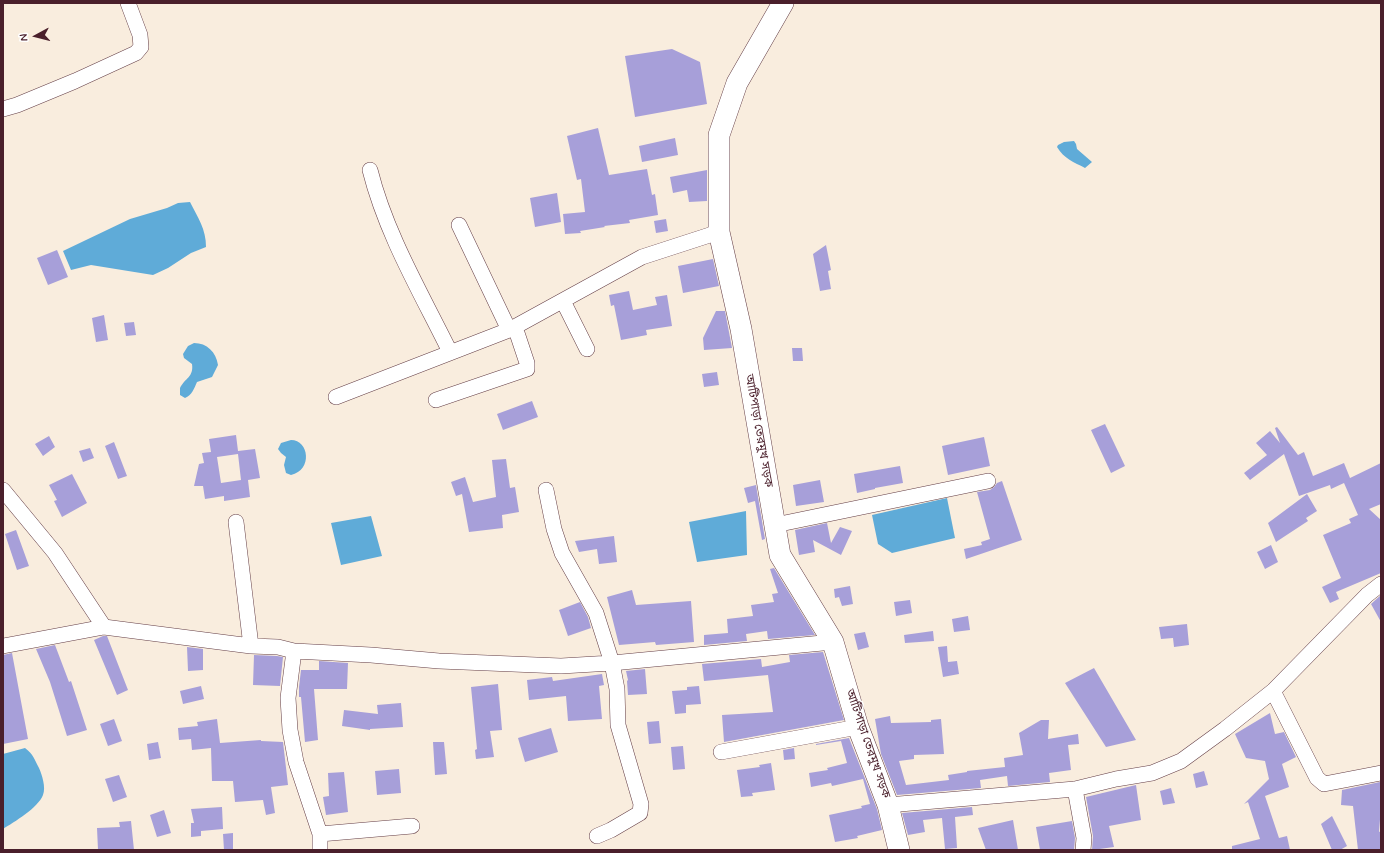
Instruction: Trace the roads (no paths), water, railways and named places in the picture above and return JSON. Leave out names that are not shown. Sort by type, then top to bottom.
[{"type":"main road","name":"আটিপাড়া তেরমুখ সড়ক","points":[[783,3],[737,84],[719,135],[719,232],[741,329],[780,555],[834,642],[858,727],[888,806],[899,850]]},
{"type":"street","points":[[3,109],[17,105],[75,81],[136,52],[141,47],[140,35],[128,3]]},
{"type":"street","points":[[370,170],[376,194],[390,230],[450,352]]},
{"type":"street","points":[[436,400],[527,369],[527,363],[512,328],[459,225]]},
{"type":"street","points":[[336,397],[512,328],[642,257],[719,232]]},
{"type":"street","points":[[563,301],[587,349]]},
{"type":"street","points":[[774,524],[988,481]]},
{"type":"street","points":[[546,490],[554,529],[562,553],[596,613],[612,663],[617,689],[618,725],[641,804],[640,813],[611,830],[597,836]]},
{"type":"street","points":[[5,495],[55,554],[104,627]]},
{"type":"street","points":[[236,522],[251,646]]},
{"type":"street","points":[[888,806],[1075,789],[1116,779],[1152,773],[1181,761],[1225,729],[1273,690],[1367,595],[1381,584]]},
{"type":"street","points":[[3,646],[104,627],[251,646],[278,647],[294,651],[462,662],[561,666],[612,663],[834,642]]},
{"type":"street","points":[[294,651],[288,698],[290,730],[296,762],[320,834],[320,850]]},
{"type":"street","points":[[1273,690],[1317,778],[1324,784],[1381,773]]},
{"type":"street","points":[[721,752],[858,727]]},
{"type":"street","points":[[1075,789],[1084,838],[1083,850]]},
{"type":"street","points":[[320,834],[412,826]]},
{"type":"water","points":[[1074,141],[1077,149],[1092,162],[1085,168],[1066,157],[1057,147],[1064,142]]},
{"type":"water","points":[[190,202],[203,229],[206,247],[191,253],[168,268],[153,275],[91,265],[71,270],[63,251],[130,219],[167,208],[178,203]]},
{"type":"water","points":[[194,343],[199,343],[210,349],[217,360],[218,365],[212,377],[197,382],[191,393],[185,398],[180,395],[180,388],[192,372],[192,364],[184,358],[183,354],[188,346]]},
{"type":"water","points":[[291,440],[297,441],[302,445],[306,456],[303,467],[298,472],[291,475],[286,473],[284,465],[286,457],[278,449],[281,443]]},
{"type":"water","points":[[947,498],[955,538],[892,553],[878,544],[872,515]]},
{"type":"water","points":[[746,511],[747,555],[697,562],[689,522]]},
{"type":"water","points":[[371,516],[382,556],[341,565],[331,523]]},
{"type":"water","points":[[25,748],[32,755],[40,771],[44,785],[44,792],[40,800],[31,810],[3,829],[3,754]]}]
